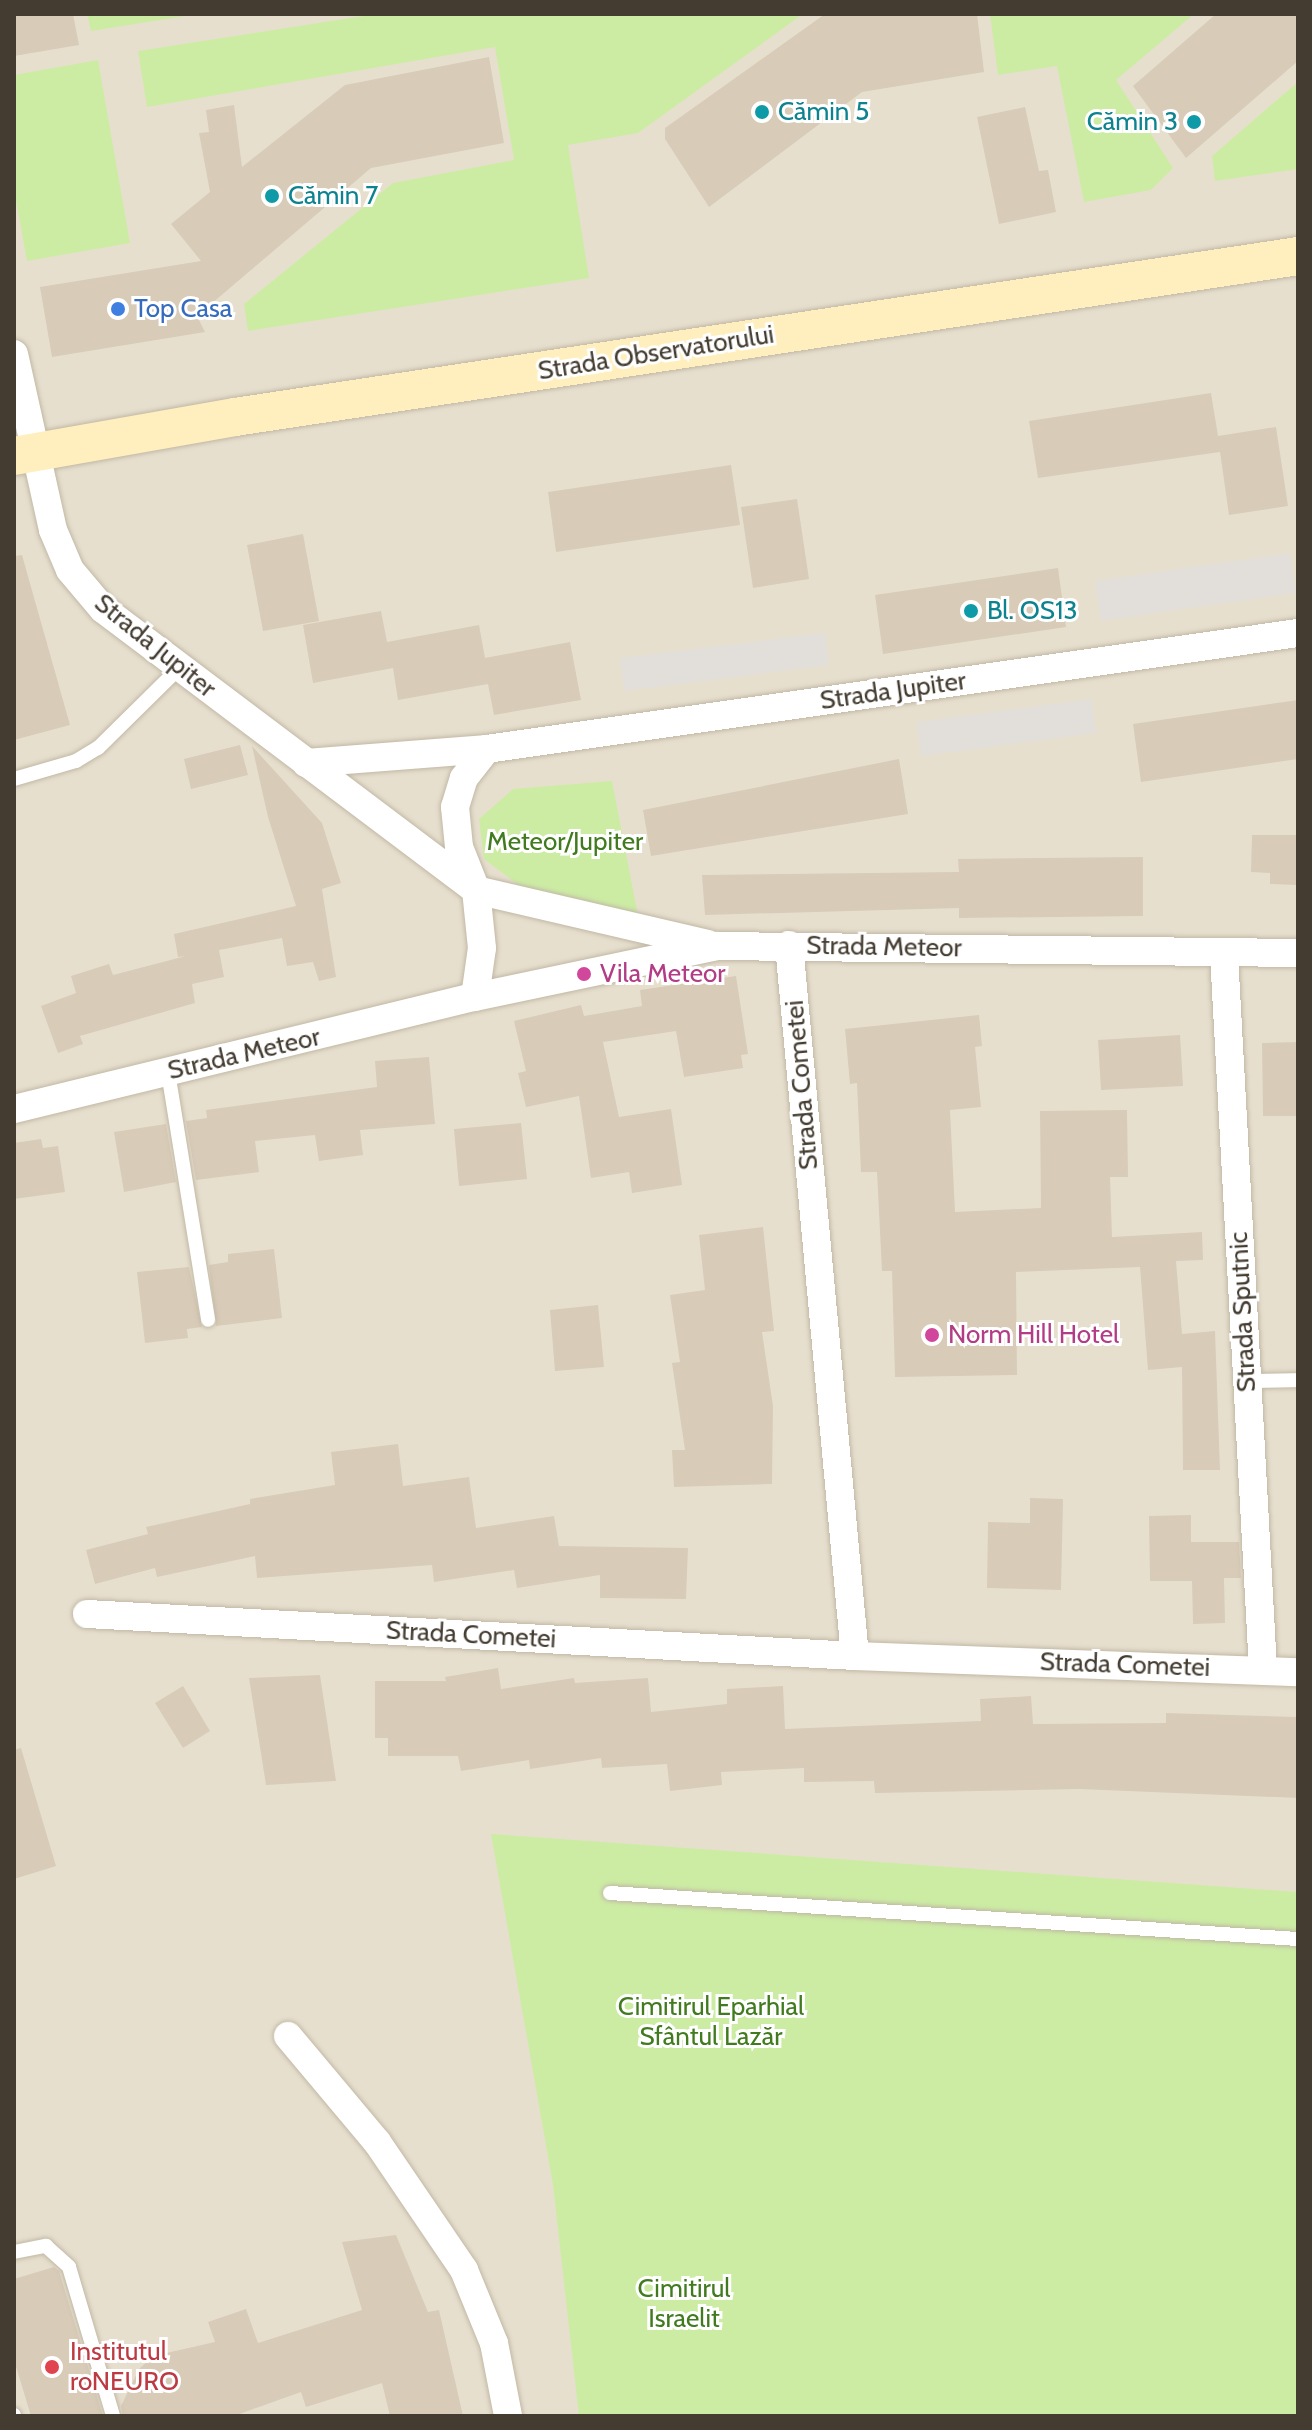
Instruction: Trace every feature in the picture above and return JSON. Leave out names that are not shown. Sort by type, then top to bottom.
[{"type":"main road","name":"Strada Observatorului","points":[[23,454],[1298,256]]},
{"type":"street","name":"Strada Jupiter","points":[[14,354],[23,454],[70,570],[103,609],[476,890],[717,946]]},
{"type":"street","name":"Strada Jupiter","points":[[306,763],[487,749],[1298,633]]},
{"type":"street","points":[[475,997],[482,948],[476,890],[459,847],[455,807],[464,778],[487,749]]},
{"type":"street","name":"Strada Cometei","points":[[789,945],[855,1656]]},
{"type":"street","name":"Strada Meteor","points":[[14,1109],[475,997],[717,946],[1298,953]]},
{"type":"street","name":"Strada Sputnic","points":[[1224,954],[1263,1670]]},
{"type":"street","name":"Strada Cometei","points":[[87,1614],[855,1656],[1298,1672]]},
{"type":"street","points":[[288,2036],[377,2142],[464,2270],[494,2343],[508,2416]]},
{"type":"lane","points":[[14,779],[76,761],[98,748],[180,667]]},
{"type":"lane","points":[[168,1072],[208,1320]]},
{"type":"lane","points":[[1247,1381],[1298,1380]]},
{"type":"lane","points":[[610,1893],[1298,1939]]},
{"type":"lane","points":[[14,2252],[46,2246],[69,2267],[113,2416]]},
{"type":"shaded area","points":[[14,14],[1298,14],[1298,2416],[14,2416]]},
{"type":"shaded area","points":[[1290,553],[1296,593],[1101,621],[1095,581]]},
{"type":"shaded area","points":[[825,633],[829,665],[624,691],[620,658]]},
{"type":"shaded area","points":[[1091,699],[1096,733],[921,756],[917,722]]},
{"type":"green space","points":[[87,14],[198,14],[91,31]]},
{"type":"green space","points":[[376,14],[803,14],[638,133],[568,145],[589,278],[248,331],[244,304],[393,183],[514,160],[495,47],[147,107],[138,51]]},
{"type":"green space","points":[[990,14],[1194,14],[1116,80],[1173,168],[1151,190],[1084,202],[1057,66],[998,75]]},
{"type":"green space","points":[[98,60],[130,243],[27,261],[14,189],[14,75]]},
{"type":"green space","points":[[1298,82],[1298,169],[1215,181],[1212,156]]},
{"type":"green space","name":"Meteor/Jupiter","points":[[612,781],[639,921],[524,889],[484,859],[479,819],[513,789]]},
{"type":"green space","name":"Cimitirul Eparhial Sfântul Lazăr","points":[[491,1834],[1298,1892],[1298,2416],[579,2416],[553,2185]]},
{"type":"building","points":[[14,14],[73,14],[79,45],[14,56]]},
{"type":"building","name":"Cămin 5","points":[[825,14],[977,14],[984,72],[862,92],[709,207],[665,139],[665,128]]},
{"type":"building","name":"Cămin 3","points":[[1216,14],[1298,14],[1298,61],[1186,158],[1133,86]]},
{"type":"building","name":"Cămin 7","points":[[489,57],[504,143],[371,168],[197,316],[205,332],[52,357],[40,287],[201,261],[171,224],[210,192],[199,133],[209,132],[206,110],[234,105],[242,167],[345,85]]},
{"type":"building","points":[[1025,107],[1039,171],[1048,170],[1056,212],[999,224],[977,117]]},
{"type":"building","points":[[1211,393],[1218,436],[1276,427],[1288,506],[1229,515],[1220,452],[1038,478],[1029,421]]},
{"type":"building","points":[[731,465],[740,525],[556,552],[548,492]]},
{"type":"building","points":[[797,499],[809,579],[753,588],[741,507]]},
{"type":"building","points":[[303,534],[319,621],[263,631],[247,545]]},
{"type":"building","points":[[22,555],[70,725],[14,740],[14,556]]},
{"type":"building","name":"Bl. OS13","points":[[1058,568],[1066,627],[883,654],[875,595]]},
{"type":"building","points":[[381,611],[387,642],[479,625],[485,658],[570,642],[581,700],[494,715],[488,684],[398,700],[393,668],[313,683],[303,625]]},
{"type":"building","points":[[1298,700],[1298,759],[1141,782],[1133,724]]},
{"type":"building","points":[[240,745],[248,775],[191,789],[184,759]]},
{"type":"building","points":[[252,746],[322,823],[341,883],[322,889],[336,977],[319,981],[313,962],[287,966],[282,938],[219,950],[224,977],[192,984],[195,1003],[80,1036],[83,1044],[58,1053],[41,1006],[76,993],[71,976],[109,964],[113,975],[186,956],[178,957],[174,934],[296,906],[268,817]]},
{"type":"building","points":[[899,759],[908,814],[651,856],[643,810]]},
{"type":"building","points":[[1252,835],[1298,835],[1298,885],[1270,884],[1270,873],[1251,872]]},
{"type":"building","points":[[1143,857],[1143,916],[959,918],[959,908],[705,915],[702,875],[959,872],[958,859]]},
{"type":"building","points":[[736,976],[748,1054],[741,1055],[743,1068],[684,1077],[676,1031],[603,1042],[619,1117],[671,1109],[682,1185],[632,1193],[629,1172],[591,1178],[579,1096],[526,1107],[518,1073],[526,1071],[514,1021],[581,1005],[584,1016],[642,1006],[640,990]]},
{"type":"building","points":[[979,1015],[982,1046],[975,1047],[981,1107],[950,1110],[955,1212],[1041,1208],[1040,1111],[1127,1110],[1128,1177],[1110,1177],[1112,1237],[1202,1232],[1203,1260],[1176,1261],[1182,1334],[1215,1331],[1220,1470],[1183,1470],[1182,1367],[1148,1370],[1140,1267],[1016,1272],[1017,1375],[895,1377],[892,1271],[882,1271],[877,1172],[861,1172],[857,1083],[850,1084],[845,1029]]},
{"type":"building","points":[[1180,1035],[1183,1086],[1101,1090],[1098,1040]]},
{"type":"building","points":[[1298,1042],[1298,1116],[1263,1116],[1262,1043]]},
{"type":"building","points":[[429,1057],[435,1124],[360,1130],[363,1155],[319,1161],[315,1135],[255,1141],[259,1172],[196,1180],[186,1121],[207,1118],[206,1110],[377,1087],[375,1061]]},
{"type":"building","points":[[521,1123],[527,1179],[459,1186],[454,1129]]},
{"type":"building","points":[[166,1124],[176,1182],[124,1192],[114,1132]]},
{"type":"building","points":[[41,1139],[43,1148],[58,1146],[65,1192],[14,1199],[14,1143]]},
{"type":"building","points":[[763,1227],[774,1331],[762,1332],[773,1406],[772,1484],[674,1487],[672,1450],[685,1450],[672,1363],[680,1362],[670,1295],[705,1290],[699,1235]]},
{"type":"building","points":[[274,1249],[282,1318],[216,1326],[209,1265],[228,1262],[228,1254]]},
{"type":"building","points":[[189,1267],[202,1327],[187,1329],[188,1338],[145,1343],[137,1272]]},
{"type":"building","points":[[598,1305],[604,1367],[555,1371],[550,1310]]},
{"type":"building","points":[[398,1444],[403,1486],[469,1477],[476,1528],[554,1516],[559,1546],[688,1548],[686,1599],[600,1598],[600,1575],[517,1588],[514,1570],[434,1582],[432,1565],[257,1578],[255,1556],[157,1577],[155,1568],[95,1584],[86,1550],[148,1534],[146,1527],[250,1504],[250,1499],[335,1485],[331,1452]]},
{"type":"building","points":[[1030,1498],[1063,1499],[1061,1590],[987,1588],[988,1522],[1030,1523]]},
{"type":"building","points":[[1191,1515],[1191,1542],[1239,1542],[1241,1578],[1224,1578],[1225,1623],[1193,1624],[1192,1581],[1150,1581],[1149,1516]]},
{"type":"building","points":[[498,1668],[501,1689],[574,1678],[575,1683],[648,1678],[651,1712],[727,1704],[727,1689],[783,1686],[785,1729],[981,1721],[980,1699],[1031,1696],[1033,1724],[1166,1723],[1166,1713],[1298,1717],[1298,1798],[1079,1789],[875,1793],[874,1781],[804,1782],[804,1768],[721,1772],[722,1785],[670,1791],[667,1764],[602,1768],[601,1758],[530,1769],[529,1760],[461,1771],[458,1756],[388,1756],[388,1738],[375,1738],[375,1681],[446,1681],[445,1677]]},
{"type":"building","points":[[320,1675],[336,1781],[266,1785],[249,1678]]},
{"type":"building","points":[[183,1686],[210,1731],[183,1748],[155,1703]]},
{"type":"building","points":[[21,1748],[56,1866],[14,1879],[14,1750]]},
{"type":"building","points":[[396,2235],[428,2312],[439,2310],[463,2416],[390,2416],[382,2383],[306,2407],[301,2392],[234,2416],[123,2416],[121,2406],[139,2369],[153,2356],[215,2342],[208,2322],[246,2309],[258,2343],[362,2310],[342,2242]]},
{"type":"building","points":[[54,2267],[59,2271],[103,2416],[31,2416],[14,2360],[14,2279]]},
{"type":"place","name":"Cămin 5","points":[[762,112]]},
{"type":"place","name":"Cămin 3","points":[[1194,122]]},
{"type":"place","name":"Cămin 7","points":[[272,196]]},
{"type":"place","name":"Top Casa","points":[[118,309]]},
{"type":"place","name":"Bl. OS13","points":[[971,611]]},
{"type":"place","name":"Vila Meteor","points":[[584,974]]},
{"type":"place","name":"Norm Hill Hotel","points":[[932,1335]]},
{"type":"place","name":"Institutul roNEURO","points":[[52,2367]]},
{"type":"park label","name":"Cimitirul Israelit","points":[[684,2304]]}]
